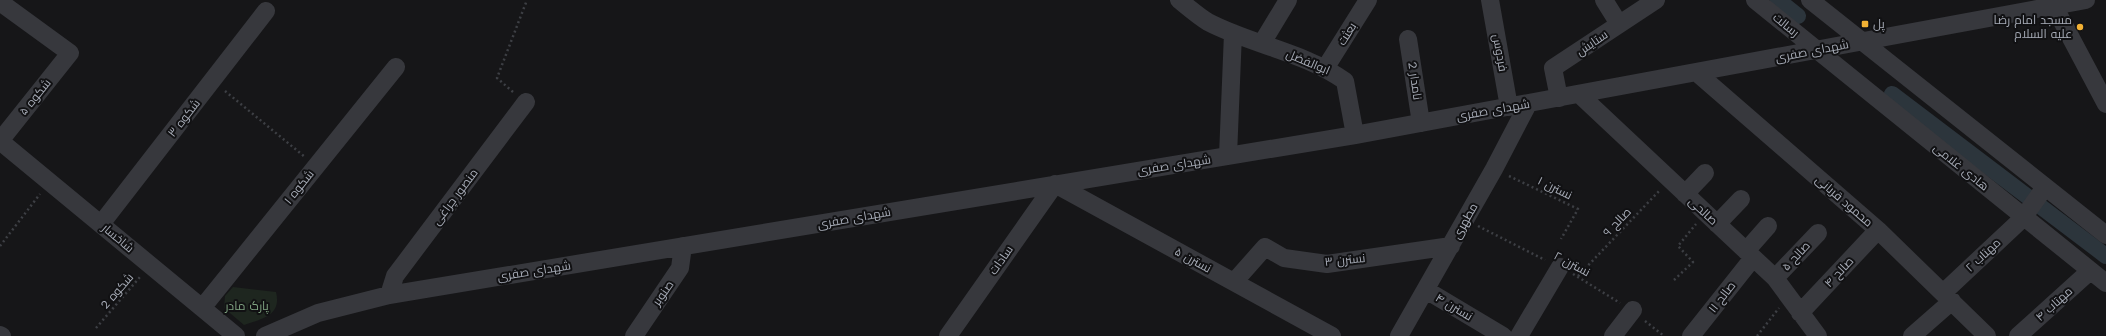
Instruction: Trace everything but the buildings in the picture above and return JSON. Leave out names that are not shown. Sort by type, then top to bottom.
[{"type":"street","name":"ابوالفضل","points":[[1179,0],[1207,21],[1233,33],[1326,67],[1345,81],[1355,135]]},
{"type":"street","points":[[1262,43],[1288,0]]},
{"type":"street","name":"بعثت","points":[[1326,67],[1368,0]]},
{"type":"street","name":"فردوس","points":[[1490,0],[1509,107]]},
{"type":"street","points":[[1604,0],[1619,24]]},
{"type":"street","name":"ستایش","points":[[1559,98],[1553,68],[1656,0]]},
{"type":"street","name":"رسالت","points":[[1755,0],[1817,50]]},
{"type":"street","points":[[1810,0],[2106,235]]},
{"type":"street","name":"شهدای صفری","points":[[265,336],[318,313],[389,294],[1355,135],[1817,50],[2020,6],[2054,6],[2086,0]]},
{"type":"street","name":"شکوه ۵","points":[[0,2],[70,53],[0,141]]},
{"type":"street","points":[[2054,6],[2106,104]]},
{"type":"street","name":"شکوه ۳","points":[[101,224],[266,12]]},
{"type":"street","points":[[1228,156],[1233,33]]},
{"type":"street","name":"نامدار 2","points":[[1408,39],[1421,123]]},
{"type":"street","name":"هادی غلامی","points":[[1817,50],[2023,218],[2106,283]]},
{"type":"street","name":"شکوه ۱","points":[[202,308],[396,67]]},
{"type":"street","name":"محمود قربانی","points":[[1696,72],[1878,230],[1987,336]]},
{"type":"street","name":"صالحی","points":[[1579,94],[1775,278],[1816,335]]},
{"type":"street","name":"منصور چراغی","points":[[389,294],[394,276],[526,102]]},
{"type":"street","name":"مطهری","points":[[1399,336],[1494,169],[1528,104]]},
{"type":"street","name":"شاخسار","points":[[0,141],[236,336]]},
{"type":"street","points":[[1685,194],[1705,172]]},
{"type":"street","name":"نسترن ۵","points":[[1055,184],[1332,336]]},
{"type":"street","name":"سادات","points":[[948,336],[1055,184]]},
{"type":"street","name":"مهتاب ۲","points":[[1912,336],[2023,218],[2045,187]]},
{"type":"street","points":[[1711,218],[1741,199]]},
{"type":"street","name":"صالح ۱۱","points":[[1691,336],[1768,226]]},
{"type":"street","name":"صالح ۴","points":[[1800,313],[1878,230]]},
{"type":"street","name":"صالح ۵","points":[[1775,278],[1818,233]]},
{"type":"street","name":"صنوبر","points":[[634,336],[680,268],[683,246]]},
{"type":"street","name":"نسترن ۳","points":[[1234,282],[1265,246],[1284,258],[1327,264],[1451,246]]},
{"type":"street","points":[[1519,336],[1560,268]]},
{"type":"street","name":"مهتاب ۴","points":[[2018,336],[2090,271]]},
{"type":"street","name":"نسترن ۴","points":[[1426,290],[1503,336]]},
{"type":"street","points":[[1613,336],[1633,310]]},
{"type":"path","points":[[526,102],[497,78],[527,0]]},
{"type":"path","points":[[212,81],[316,166]]},
{"type":"path","name":"نسترن ۱","points":[[1494,169],[1578,209],[1561,239]]},
{"type":"path","name":"صالح ۹","points":[[1578,276],[1670,180]]},
{"type":"path","points":[[0,246],[50,182]]},
{"type":"path","points":[[1674,280],[1693,262],[1678,246],[1711,218]]},
{"type":"path","name":"نسترن ۲","points":[[1465,220],[1578,276],[1633,310],[1664,336]]},
{"type":"path","name":"شکوه 2","points":[[96,328],[150,265]]},
{"type":"path","points":[[1758,336],[1788,297]]},
{"type":"green space","name":"پارک مادر","points":[[233,287],[276,292],[276,306],[269,315],[244,325],[224,308],[225,296]]},
{"type":"waterway","points":[[1778,0],[1798,16]]},
{"type":"waterway","points":[[1892,94],[2106,256]]},
{"type":"place","name":"پل","points":[[1865,24]]},
{"type":"place","name":"مسجد امام رضا علیه السلام","points":[[2080,27]]}]
